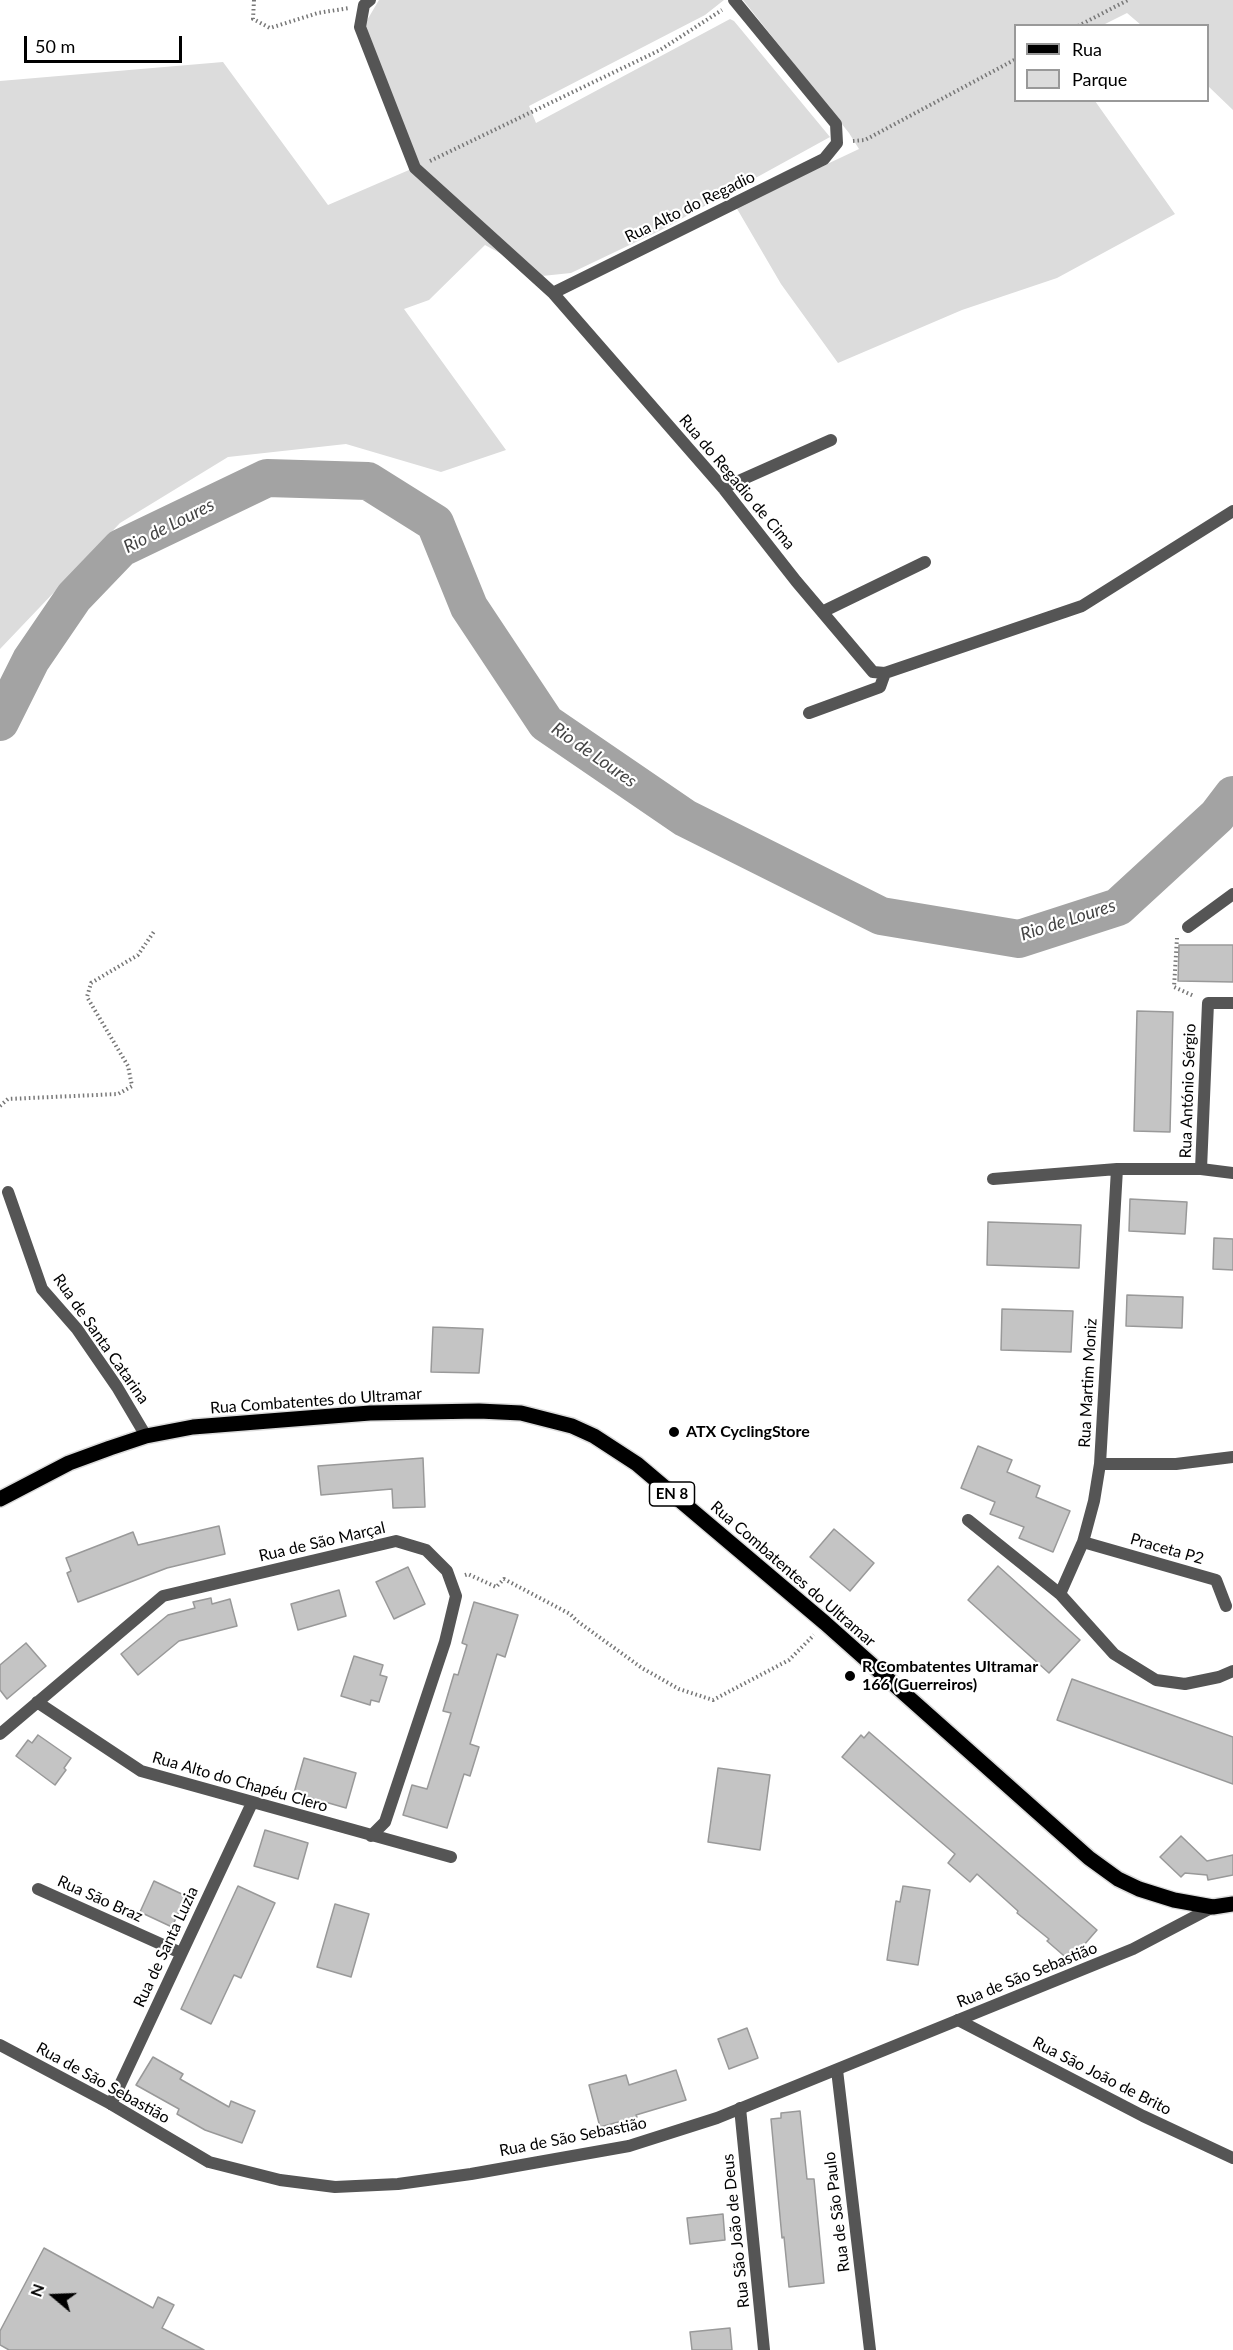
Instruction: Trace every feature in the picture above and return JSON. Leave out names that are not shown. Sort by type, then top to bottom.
[{"type":"main road","name":"Rua Combatentes do Ultramar","points":[[0,1499],[69,1463],[146,1436],[193,1427],[370,1413],[479,1410],[520,1413],[572,1426],[594,1436],[637,1464],[825,1623],[1089,1858],[1118,1879],[1139,1889],[1174,1900],[1213,1907],[1233,1904]]},
{"type":"street","points":[[735,1],[836,124],[837,143]]},
{"type":"street","name":"Rua do Regadio de Cima","points":[[367,3],[360,27],[415,168],[553,293],[723,488],[873,672],[885,673]]},
{"type":"street","name":"Rua Alto do Regadio","points":[[553,293],[824,159],[837,143]]},
{"type":"street","points":[[723,488],[831,440]]},
{"type":"street","points":[[809,713],[880,687],[885,673],[1082,606],[1233,511]]},
{"type":"street","points":[[822,612],[925,562]]},
{"type":"street","points":[[1188,927],[1233,894]]},
{"type":"street","name":"Rua António Sérgio","points":[[1202,1169],[1208,1003],[1233,1003]]},
{"type":"street","points":[[993,1179],[1117,1169],[1202,1169],[1233,1173]]},
{"type":"street","name":"Rua Martim Moniz","points":[[1060,1594],[1083,1542],[1094,1501],[1100,1464],[1117,1169]]},
{"type":"street","name":"Rua de Santa Catarina","points":[[8,1192],[42,1289],[90,1348],[117,1387],[146,1436]]},
{"type":"street","points":[[1100,1464],[1176,1464],[1233,1457]]},
{"type":"street","points":[[968,1521],[1060,1594],[1114,1654],[1156,1680],[1185,1684],[1219,1677],[1233,1671]]},
{"type":"street","name":"Rua de São Marçal","points":[[0,1734],[163,1596],[396,1541],[426,1550],[447,1571],[451,1582]]},
{"type":"street","name":"Praceta P2","points":[[1083,1542],[1216,1581],[1226,1606]]},
{"type":"street","points":[[371,1836],[385,1822],[445,1642],[456,1596],[451,1582]]},
{"type":"street","name":"Rua Alto do Chapéu Clero","points":[[37,1702],[141,1771],[451,1857]]},
{"type":"street","name":"Rua de Santa Luzia","points":[[111,2104],[252,1803]]},
{"type":"street","name":"Rua São Braz","points":[[38,1890],[181,1953]]},
{"type":"street","name":"Rua de São Sebastião","points":[[0,2045],[111,2104],[209,2162],[280,2180],[335,2187],[398,2184],[629,2146],[717,2118],[1133,1949],[1213,1907]]},
{"type":"street","name":"Rua São João de Brito","points":[[958,2020],[1143,2116],[1233,2158]]},
{"type":"street","name":"Rua de São Paulo","points":[[837,2070],[870,2350]]},
{"type":"street","name":"Rua São João de Deus","points":[[740,2108],[764,2350]]},
{"type":"path","points":[[254,0],[253,19],[270,28],[318,13],[367,3]]},
{"type":"path","points":[[1082,24],[1128,0]]},
{"type":"path","points":[[415,168],[660,50],[735,1]]},
{"type":"path","points":[[837,143],[865,140],[1014,60]]},
{"type":"path","points":[[0,1106],[8,1099],[118,1094],[132,1086],[128,1066],[87,997],[91,983],[138,955],[155,930]]},
{"type":"path","points":[[1177,939],[1174,987],[1208,1003]]},
{"type":"path","points":[[451,1582],[468,1574],[496,1587],[504,1579],[570,1614],[642,1668],[679,1689],[713,1700],[789,1660],[825,1623]]},
{"type":"green space","points":[[379,0],[724,0],[705,15],[529,106],[536,123],[730,19],[830,137],[661,230],[571,273],[542,276],[485,245],[429,300],[404,309],[506,450],[441,472],[346,444],[228,457],[120,523],[0,649],[0,81],[223,62],[328,205],[409,170],[412,151],[363,27]]},
{"type":"green space","points":[[743,0],[1233,0],[1233,110],[1209,87],[1209,24],[1140,24],[1127,13],[1105,24],[1014,24],[1014,102],[1096,102],[1175,214],[1057,278],[962,310],[838,363],[781,284],[736,207],[859,149],[849,133]]},
{"type":"building","points":[[1179,945],[1233,945],[1233,982],[1178,981]]},
{"type":"building","points":[[1137,1011],[1173,1012],[1170,1132],[1134,1131]]},
{"type":"building","points":[[1130,1199],[1187,1202],[1185,1234],[1129,1231]]},
{"type":"building","points":[[988,1222],[1081,1225],[1079,1268],[987,1265]]},
{"type":"building","points":[[1214,1238],[1233,1239],[1233,1270],[1213,1269]]},
{"type":"building","points":[[1127,1295],[1183,1297],[1182,1328],[1126,1326]]},
{"type":"building","points":[[1002,1309],[1073,1311],[1071,1352],[1001,1350]]},
{"type":"building","points":[[433,1327],[483,1329],[479,1373],[431,1372]]},
{"type":"building","points":[[978,1446],[1012,1460],[1007,1472],[1040,1486],[1036,1497],[1070,1511],[1053,1552],[1019,1538],[1024,1527],[990,1514],[995,1502],[961,1488]]},
{"type":"building","points":[[423,1458],[425,1507],[393,1508],[392,1489],[321,1495],[318,1466]]},
{"type":"building","points":[[219,1526],[225,1554],[167,1568],[78,1602],[67,1573],[71,1571],[66,1558],[133,1532],[138,1545]]},
{"type":"building","points":[[834,1529],[874,1563],[850,1591],[810,1557]]},
{"type":"building","points":[[998,1566],[1080,1640],[1049,1673],[968,1600]]},
{"type":"building","points":[[408,1567],[425,1604],[394,1619],[376,1582]]},
{"type":"building","points":[[339,1590],[346,1616],[298,1630],[291,1604]]},
{"type":"building","points":[[211,1598],[212,1604],[230,1599],[237,1626],[179,1641],[138,1675],[121,1654],[168,1615],[195,1608],[193,1602]]},
{"type":"building","points":[[474,1602],[518,1615],[505,1657],[497,1654],[470,1744],[479,1747],[470,1776],[464,1774],[447,1828],[403,1815],[412,1785],[427,1789],[451,1713],[443,1711],[454,1674],[458,1675],[467,1645],[462,1643]]},
{"type":"building","points":[[26,1643],[46,1666],[7,1699],[0,1690],[0,1665]]},
{"type":"building","points":[[354,1656],[383,1665],[380,1675],[387,1677],[379,1702],[371,1700],[370,1705],[341,1696]]},
{"type":"building","points":[[1072,1679],[1233,1737],[1233,1784],[1057,1720]]},
{"type":"building","points":[[869,1732],[1097,1930],[1070,1961],[977,1874],[970,1882],[948,1863],[955,1854],[842,1757],[861,1735],[864,1738]]},
{"type":"building","points":[[38,1735],[71,1758],[64,1768],[66,1770],[55,1785],[16,1756],[28,1740],[32,1743]]},
{"type":"building","points":[[304,1758],[356,1773],[346,1808],[294,1793]]},
{"type":"building","points":[[718,1768],[770,1775],[760,1850],[708,1842]]},
{"type":"building","points":[[265,1830],[308,1843],[298,1879],[254,1866]]},
{"type":"building","points":[[1181,1836],[1207,1861],[1233,1855],[1233,1875],[1208,1880],[1207,1875],[1185,1873],[1181,1877],[1160,1857]]},
{"type":"building","points":[[154,1881],[186,1896],[172,1927],[140,1912]]},
{"type":"building","points":[[238,1886],[275,1903],[241,1978],[234,1975],[211,2024],[181,2009]]},
{"type":"building","points":[[903,1886],[930,1890],[918,1965],[887,1960],[896,1901],[900,1902]]},
{"type":"building","points":[[335,1904],[369,1914],[351,1977],[317,1967]]},
{"type":"building","points":[[747,2028],[758,2058],[729,2069],[718,2039]]},
{"type":"building","points":[[153,2057],[183,2074],[180,2079],[229,2107],[231,2101],[255,2111],[242,2143],[205,2130],[177,2114],[179,2109],[136,2085]]},
{"type":"building","points":[[676,2070],[686,2100],[600,2127],[589,2085],[626,2075],[629,2085]]},
{"type":"building","points":[[800,2111],[807,2179],[814,2179],[824,2283],[789,2287],[771,2119],[781,2118],[781,2113]]},
{"type":"building","points":[[723,2214],[725,2240],[690,2244],[687,2218]]},
{"type":"building","points":[[44,2248],[153,2308],[158,2297],[174,2305],[162,2328],[204,2350],[9,2350],[0,2345],[0,2331]]},
{"type":"building","points":[[730,2328],[732,2350],[692,2350],[690,2332]]},
{"type":"waterway","name":"Rio de Loures","points":[[0,722],[31,660],[74,597],[121,548],[267,478],[368,481],[435,523],[469,607],[546,723],[685,818],[881,916],[1019,939],[1118,907],[1217,816],[1233,795]]},
{"type":"place","name":"ATX CyclingStore","points":[[674,1432]]},
{"type":"place","name":"R Combatentes Ultramar 166 (Guerreiros)","points":[[850,1676]]}]
